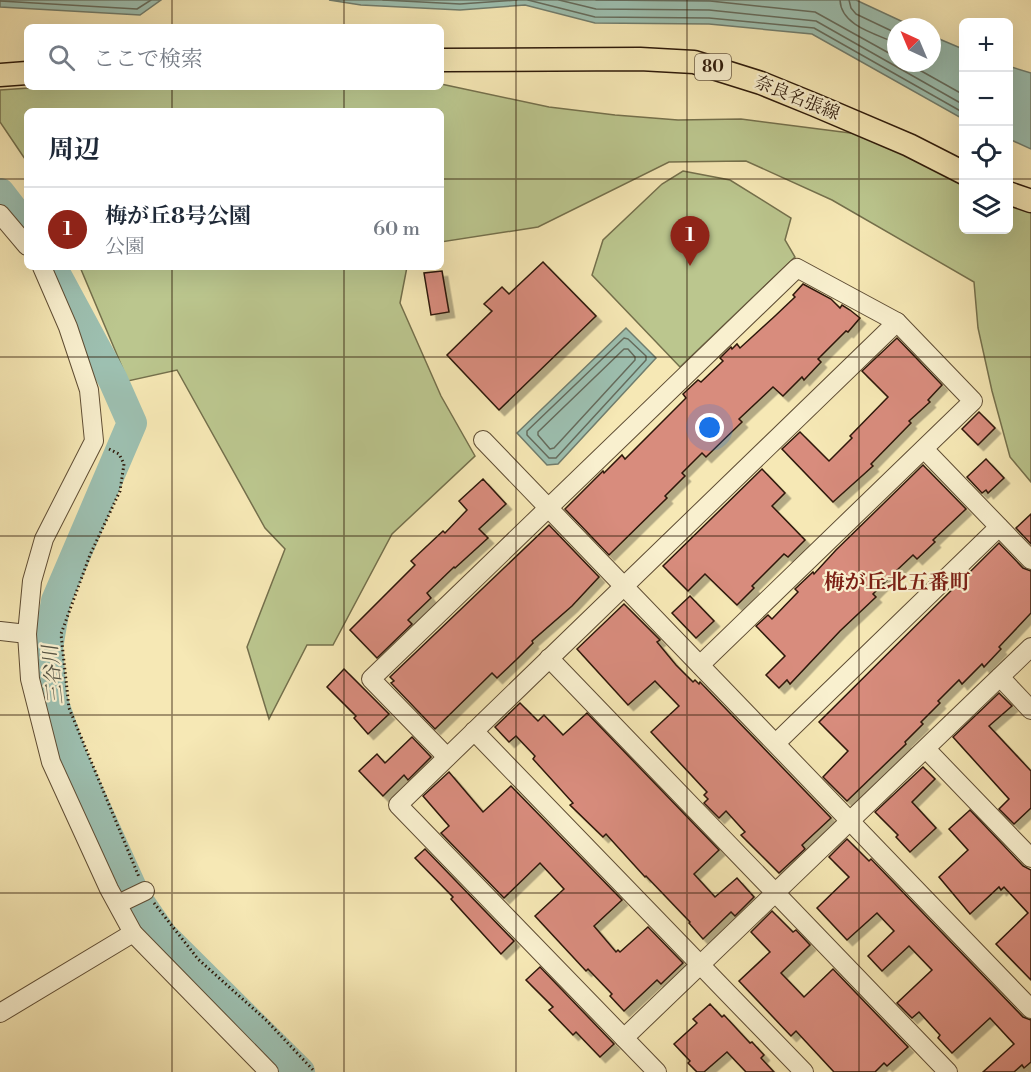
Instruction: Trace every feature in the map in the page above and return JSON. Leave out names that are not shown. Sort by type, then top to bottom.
[{"type":"main road","name":"奈良名張線","points":[[444,60],[640,59],[694,62],[761,83],[815,105],[909,145],[959,171]]},
{"type":"main road","points":[[0,75],[24,73]]},
{"type":"main road","points":[[1013,195],[1031,201]]},
{"type":"street","points":[[0,214],[8,231],[24,244]]},
{"type":"street","points":[[447,757],[371,679],[797,268],[897,322],[973,401],[700,665]]},
{"type":"street","points":[[43,270],[68,327],[89,390],[94,441],[44,539],[32,581],[27,634],[30,679],[51,762],[133,933],[269,1072]]},
{"type":"street","points":[[657,1072],[398,805],[897,322]]},
{"type":"street","points":[[483,440],[1031,1009]]},
{"type":"street","points":[[924,449],[1031,560]]},
{"type":"street","points":[[776,743],[999,527]]},
{"type":"street","points":[[0,631],[27,634]]},
{"type":"street","points":[[624,1038],[702,966],[1031,647]]},
{"type":"street","points":[[549,658],[948,1072]]},
{"type":"street","points":[[1000,677],[1031,710]]},
{"type":"street","points":[[474,731],[804,1072]]},
{"type":"street","points":[[926,749],[1031,858]]},
{"type":"street","points":[[118,904],[142,892]]},
{"type":"street","points":[[0,1014],[133,933]]},
{"type":"path","points":[[119,454],[124,464],[120,491],[90,555],[61,634],[69,708],[142,892],[198,958],[267,1021],[315,1072]]},
{"type":"green space","points":[[444,85],[549,107],[615,115],[678,120],[741,119],[866,135],[959,176],[959,234],[1013,234],[1013,199],[1031,207],[1031,482],[1010,457],[978,328],[974,282],[832,200],[746,161],[669,162],[538,227],[444,242],[444,108],[24,108],[24,158],[0,122],[0,90],[444,90]]},
{"type":"green space","points":[[683,171],[730,180],[791,218],[785,240],[795,257],[680,367],[592,275],[603,240],[662,184]]},
{"type":"green space","points":[[81,270],[406,270],[400,303],[441,396],[475,456],[392,534],[333,645],[307,645],[269,719],[247,647],[285,549],[265,528],[177,370],[128,381]]},
{"type":"water","points":[[0,0],[161,0],[140,15],[0,7]]},
{"type":"water","points":[[329,0],[856,0],[895,18],[887,18],[887,72],[941,72],[941,40],[959,47],[959,117],[812,34],[709,24],[595,23],[525,5],[460,10],[361,5]]},
{"type":"water","points":[[1013,68],[1031,73],[1031,149],[1013,141]]},
{"type":"water","points":[[626,328],[656,358],[558,464],[547,465],[517,433]]},
{"type":"building","points":[[543,262],[596,316],[499,410],[447,355],[492,311],[484,304],[502,287],[509,294]]},
{"type":"building","points":[[442,271],[449,312],[431,315],[424,273]]},
{"type":"building","points":[[803,284],[831,299],[840,308],[842,305],[860,318],[818,359],[821,362],[804,380],[802,377],[783,396],[773,387],[739,419],[742,422],[706,457],[702,453],[682,473],[685,476],[665,496],[667,498],[609,555],[565,509],[622,455],[625,459],[686,398],[683,394],[698,380],[701,382],[723,361],[720,358],[731,347],[732,349],[737,344],[740,348],[775,316],[795,297],[793,295]]},
{"type":"building","points":[[897,338],[942,385],[928,400],[930,402],[909,421],[911,423],[871,464],[873,466],[833,502],[782,449],[800,432],[829,461],[888,397],[862,371]]},
{"type":"building","points":[[979,412],[995,428],[978,445],[962,429]]},
{"type":"building","points":[[986,459],[1004,478],[988,493],[986,490],[982,493],[967,477]]},
{"type":"building","points":[[923,465],[966,509],[933,540],[935,542],[917,559],[913,555],[895,572],[873,594],[876,597],[790,684],[787,680],[779,688],[766,675],[785,656],[756,626],[768,615],[772,619],[798,592],[795,589],[813,572],[814,574]]},
{"type":"building","points":[[762,469],[785,493],[772,506],[805,540],[788,557],[784,554],[752,586],[754,588],[737,605],[705,574],[688,591],[663,566]]},
{"type":"building","points":[[483,479],[506,504],[479,529],[488,538],[427,593],[431,598],[408,620],[412,624],[377,658],[350,630],[415,565],[411,561],[443,531],[445,533],[467,510],[459,501]]},
{"type":"building","points":[[1031,514],[1031,544],[1016,528]]},
{"type":"building","points":[[549,525],[599,577],[497,678],[492,673],[435,729],[391,683],[394,681],[390,677]]},
{"type":"building","points":[[999,543],[1023,568],[1031,571],[1031,613],[999,647],[1001,649],[984,667],[982,664],[962,684],[959,680],[938,701],[940,703],[921,722],[923,724],[905,742],[906,744],[847,801],[823,777],[848,751],[819,722]]},
{"type":"building","points":[[690,596],[714,621],[696,638],[672,613]]},
{"type":"building","points":[[624,604],[660,640],[657,642],[676,665],[693,682],[695,680],[699,684],[700,682],[831,818],[802,845],[805,849],[779,873],[741,835],[745,832],[726,811],[719,818],[704,803],[708,799],[704,795],[707,792],[651,732],[679,706],[655,681],[628,705],[577,649]]},
{"type":"building","points":[[344,669],[389,714],[368,734],[354,718],[356,716],[327,687]]},
{"type":"building","points":[[999,693],[1012,706],[989,726],[1031,771],[1031,808],[1014,824],[999,809],[1009,799],[953,737]]},
{"type":"building","points":[[520,703],[538,721],[544,715],[563,735],[587,713],[719,850],[694,874],[715,897],[737,878],[754,897],[735,916],[731,912],[703,939],[690,922],[606,834],[603,837],[570,805],[573,803],[533,759],[535,756],[516,736],[509,742],[495,727]]},
{"type":"building","points":[[412,737],[431,757],[408,780],[404,775],[383,796],[359,771],[377,754],[385,763]]},
{"type":"building","points":[[923,767],[935,779],[912,802],[936,828],[910,852],[896,837],[898,835],[875,812]]},
{"type":"building","points":[[449,772],[483,812],[511,786],[622,900],[594,926],[616,952],[618,950],[620,952],[648,927],[683,963],[661,984],[657,980],[624,1011],[610,996],[612,994],[588,969],[586,971],[535,916],[564,889],[540,863],[504,898],[441,833],[449,826],[423,796]]},
{"type":"building","points":[[970,810],[1023,866],[1031,870],[1031,980],[996,944],[1028,913],[1004,887],[1001,890],[999,887],[970,914],[939,877],[968,850],[949,829]]},
{"type":"building","points":[[847,839],[869,861],[871,859],[1023,1017],[1031,1020],[1031,1062],[1024,1068],[1022,1065],[1014,1072],[983,1072],[1014,1044],[990,1018],[952,1053],[938,1038],[940,1035],[919,1012],[912,1018],[897,1003],[932,970],[909,946],[882,971],[868,956],[894,931],[877,913],[847,940],[817,908],[849,877],[829,857]]},
{"type":"building","points":[[425,849],[514,941],[501,954],[451,899],[453,897],[415,858]]},
{"type":"building","points":[[772,911],[793,932],[796,930],[810,945],[781,973],[804,997],[833,969],[908,1047],[887,1066],[884,1063],[875,1072],[834,1072],[796,1031],[791,1036],[739,981],[770,952],[751,932]]},
{"type":"building","points":[[540,967],[614,1044],[600,1057],[576,1032],[573,1035],[549,1010],[553,1007],[526,980]]},
{"type":"building","points":[[710,1004],[722,1017],[724,1015],[750,1043],[752,1042],[764,1055],[761,1058],[774,1072],[746,1072],[727,1052],[704,1072],[697,1072],[688,1063],[690,1061],[674,1044],[697,1023],[693,1019]]},
{"type":"waterway","name":"三谷川","points":[[0,193],[24,224]]},
{"type":"waterway","name":"三谷川","points":[[54,270],[113,380],[132,423],[56,601],[48,648],[52,698],[72,755],[136,897],[163,936],[300,1072]]},
{"type":"place","name":"梅が丘8号公園","points":[[690,266]]},
{"type":"district","name":"梅が丘北五番町","points":[[897,583]]}]
